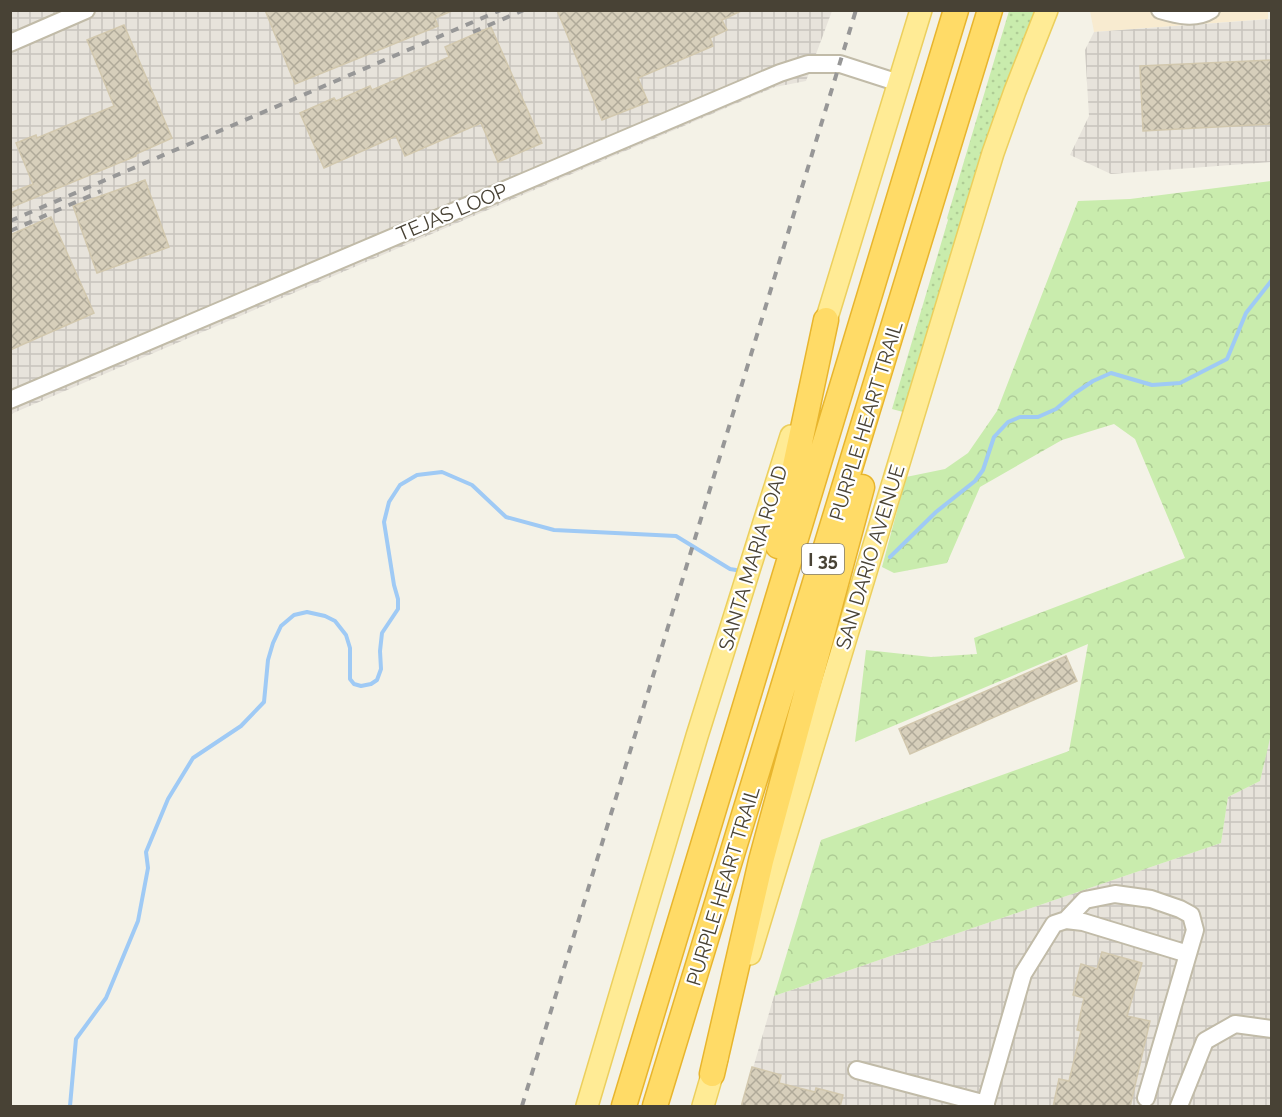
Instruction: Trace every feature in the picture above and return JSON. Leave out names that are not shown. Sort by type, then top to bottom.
[{"type":"highway","name":"PURPLE HEART TRAIL","points":[[624,1107],[956,10]]},
{"type":"highway","name":"PURPLE HEART TRAIL","points":[[656,1107],[990,10]]},
{"type":"highway","points":[[745,704],[826,320]]},
{"type":"highway","points":[[712,1074],[760,861],[874,442],[884,363]]},
{"type":"main road","name":"SANTA MARIA ROAD","points":[[587,1107],[697,735],[768,515],[921,10]]},
{"type":"main road","name":"SAN DARIO AVENUE","points":[[703,1107],[993,153],[1047,10]]},
{"type":"street","points":[[10,43],[86,10]]},
{"type":"street","points":[[1160,10],[1181,16],[1197,15],[1211,10]]},
{"type":"street","name":"TEJAS LOOP","points":[[10,400],[780,73],[808,64],[833,63],[899,82]]},
{"type":"street","points":[[1066,920],[1085,900],[1115,894],[1151,898],[1191,915],[1195,930],[1146,1098]]},
{"type":"street","points":[[857,1070],[985,1105],[1023,974],[1054,924],[1066,920],[1083,922],[1188,954]]},
{"type":"street","points":[[1179,1107],[1205,1041],[1235,1024],[1272,1029]]},
{"type":"shaded area","points":[[11,11],[832,11],[806,81],[775,87],[11,414]]},
{"type":"shaded area","points":[[1090,11],[1268,11],[1268,19],[1094,32]]},
{"type":"shaded area","points":[[1271,19],[1271,162],[1111,174],[1070,155],[1089,116],[1085,50],[1094,32]]},
{"type":"shaded area","points":[[1271,730],[1271,1106],[742,1106],[774,996],[1221,843],[1228,797],[1260,781]]},
{"type":"green space","points":[[1009,11],[1035,11],[986,140],[903,412],[892,409],[947,218]]},
{"type":"green space","points":[[1271,181],[1272,730],[1260,781],[1228,797],[1221,843],[774,996],[821,840],[1069,751],[1088,644],[855,742],[866,650],[931,657],[977,654],[974,638],[1185,558],[1135,439],[1114,424],[1062,440],[980,487],[947,563],[894,573],[882,567],[906,477],[945,469],[968,453],[997,411],[1078,201],[1130,199]]},
{"type":"building","points":[[265,10],[452,11],[435,18],[438,26],[295,84]]},
{"type":"building","points":[[557,10],[743,10],[722,20],[727,30],[710,38],[713,46],[638,78],[648,102],[602,120]]},
{"type":"building","points":[[124,25],[172,138],[136,156],[10,208],[10,193],[33,184],[16,143],[36,135],[37,138],[114,106],[87,40]]},
{"type":"building","points":[[491,27],[542,143],[498,162],[481,123],[405,156],[396,136],[324,168],[300,113],[370,86],[372,90],[449,57],[445,47]]},
{"type":"building","points":[[1272,60],[1272,124],[1143,131],[1140,66]]},
{"type":"building","points":[[145,180],[169,247],[97,273],[73,206]]},
{"type":"building","points":[[51,217],[94,313],[10,350],[10,235]]},
{"type":"building","points":[[1066,656],[1077,681],[910,754],[899,729]]},
{"type":"building","points":[[1102,952],[1142,963],[1127,1016],[1150,1021],[1130,1107],[1053,1107],[1059,1079],[1069,1081],[1081,1031],[1077,1030],[1084,998],[1073,995],[1081,964],[1097,969]]},
{"type":"building","points":[[752,1067],[781,1075],[779,1083],[815,1092],[816,1088],[843,1095],[840,1107],[741,1107]]},
{"type":"waterway","points":[[890,557],[936,512],[975,481],[983,470],[994,437],[1008,422],[1020,417],[1038,417],[1056,409],[1093,381],[1111,373],[1152,385],[1180,383],[1227,359],[1246,313],[1272,280]]},
{"type":"waterway","points":[[70,1106],[76,1039],[106,998],[138,921],[148,868],[146,852],[168,799],[193,758],[241,726],[264,702],[268,660],[281,626],[294,615],[307,612],[335,621],[346,635],[350,648],[350,679],[354,684],[361,686],[377,680],[381,669],[382,633],[398,609],[384,522],[389,502],[400,485],[417,475],[442,472],[472,485],[506,517],[554,530],[676,536],[730,569],[736,570]]},
{"type":"railway","points":[[10,221],[501,10]]},
{"type":"railway","points":[[473,32],[524,10]]},
{"type":"railway","points":[[522,1106],[856,10]]},
{"type":"railway","points":[[10,231],[101,191]]}]
